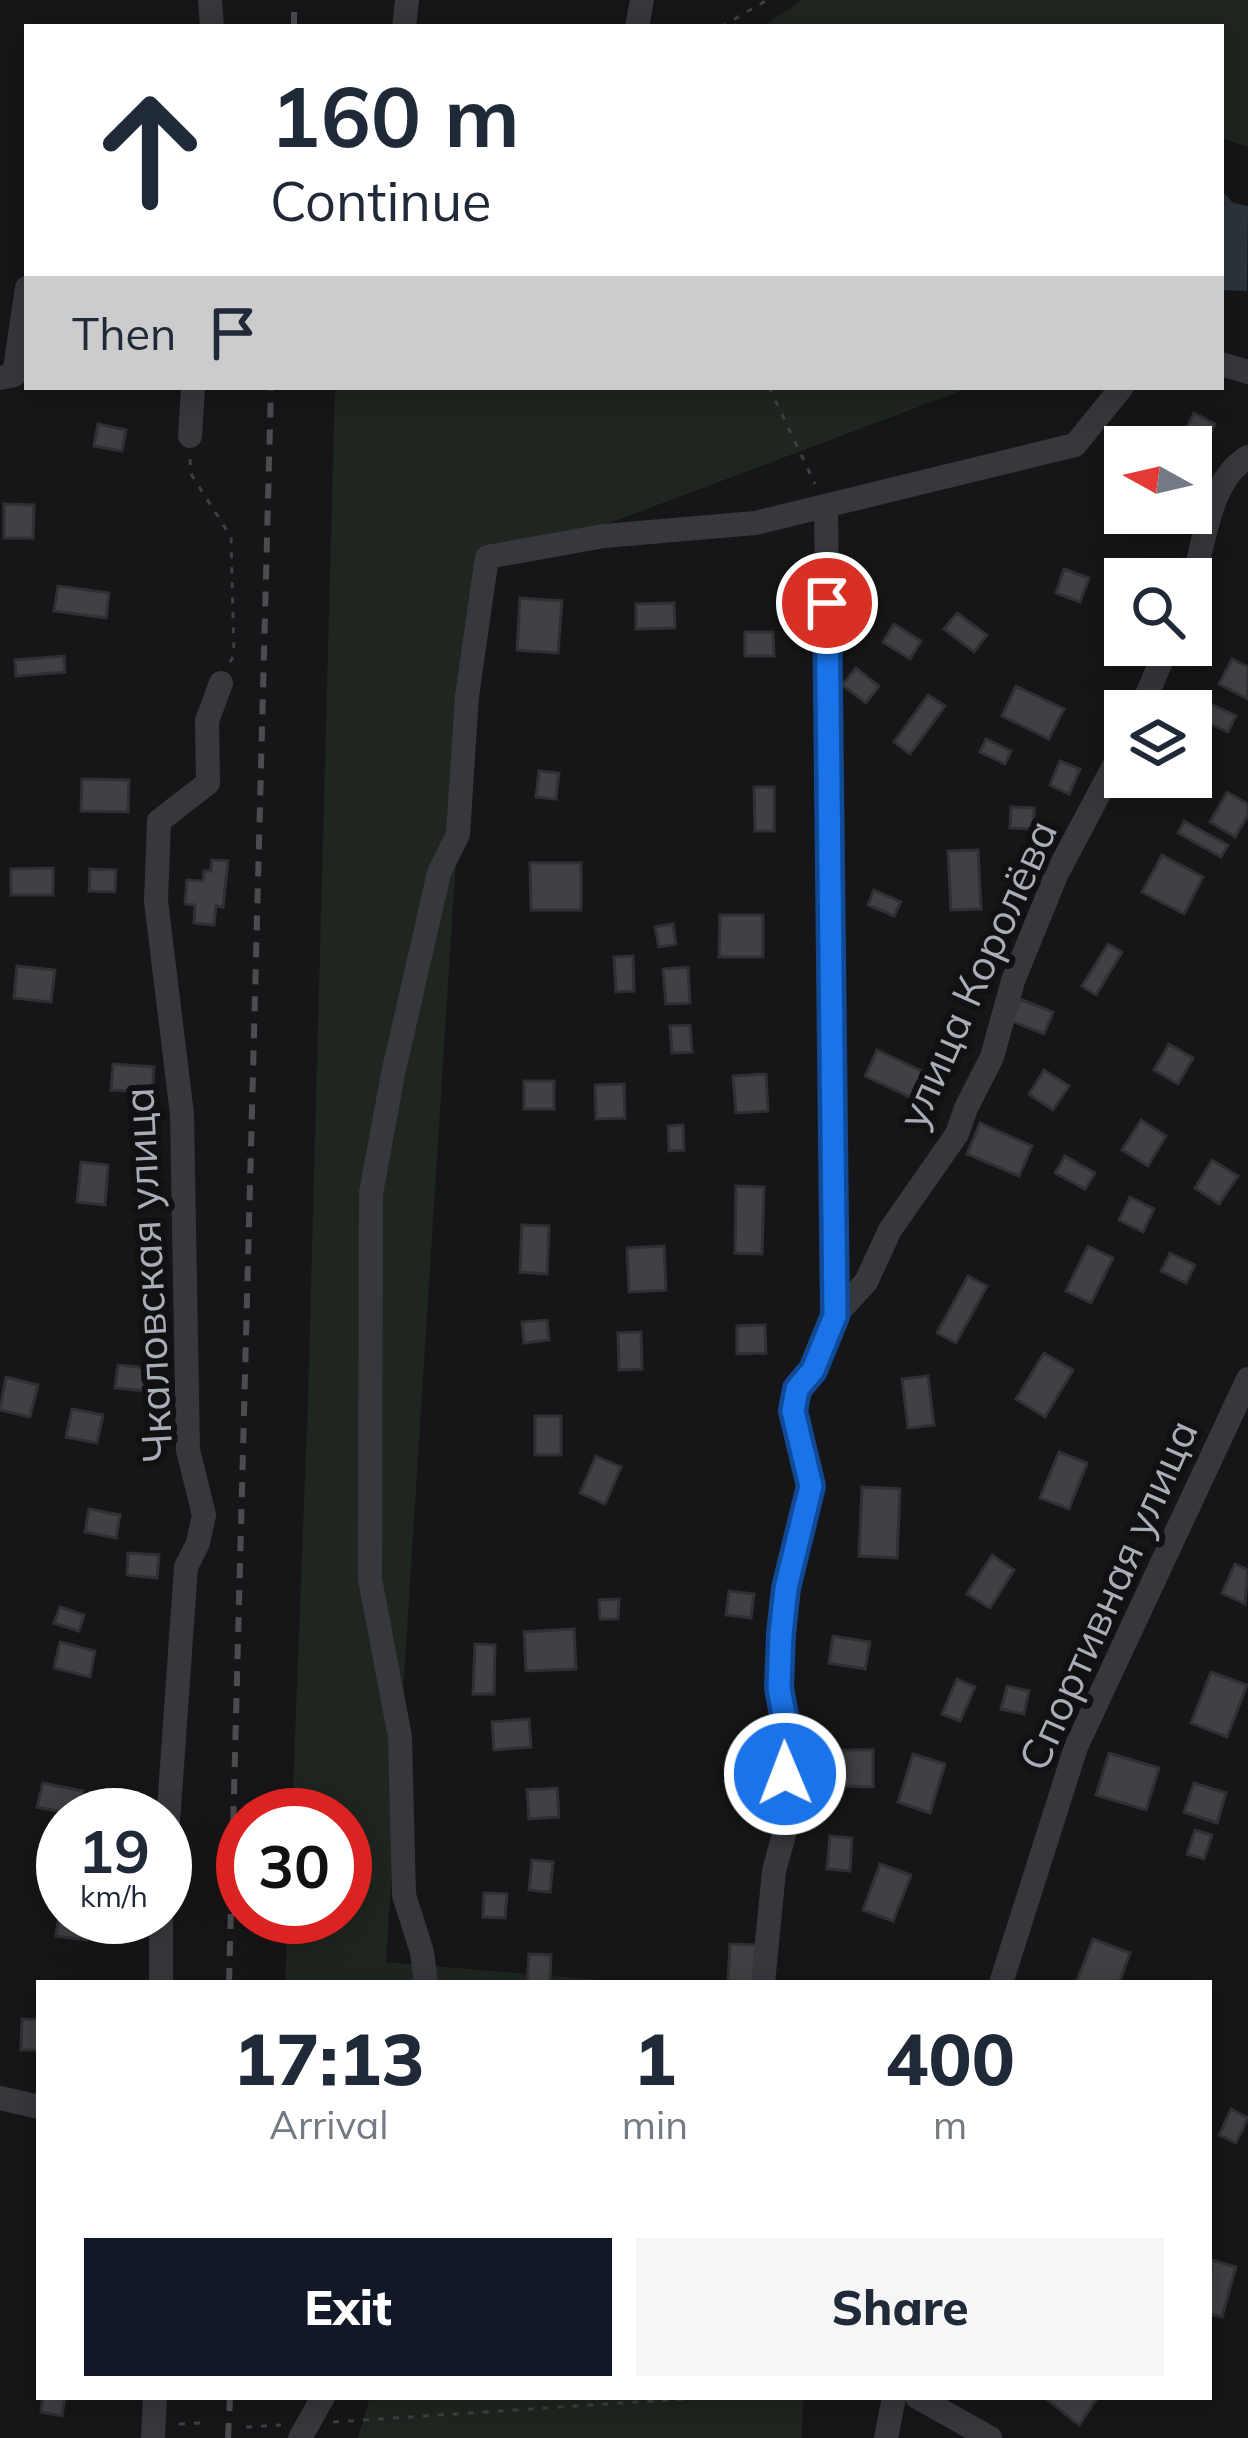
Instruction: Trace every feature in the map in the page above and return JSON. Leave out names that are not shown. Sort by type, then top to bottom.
[{"type":"street","points":[[0,378],[14,375],[24,309]]},
{"type":"street","points":[[190,436],[193,390]]},
{"type":"street","points":[[426,1980],[404,1895],[400,1736],[370,1579],[371,1193],[439,872],[458,834],[467,696],[487,557],[604,536],[755,523],[1075,445],[1120,390]]},
{"type":"street","points":[[1199,558],[1222,481],[1248,458]]},
{"type":"street","points":[[826,508],[835,1316]]},
{"type":"street","name":"Чкаловская улица","points":[[170,1788],[186,1568],[204,1516],[188,1450],[182,1114],[156,901],[159,820],[208,783],[207,721],[221,682]]},
{"type":"street","name":"улица Королёва","points":[[763,1980],[774,1871],[784,1831],[787,1731],[779,1688],[781,1634],[786,1588],[811,1486],[793,1411],[797,1389],[813,1370],[835,1316],[866,1282],[890,1230],[957,1134],[992,1057],[1013,981],[1057,873],[1104,785]]},
{"type":"street","name":"Спортивная улица","points":[[1001,1980],[1076,1747],[1248,1379]]},
{"type":"street","points":[[161,1944],[161,1980]]},
{"type":"street","points":[[0,2098],[36,2106]]},
{"type":"street","points":[[153,2438],[155,2400]]},
{"type":"street","points":[[304,2431],[321,2400]]},
{"type":"street","points":[[886,2438],[893,2400]]},
{"type":"street","points":[[922,2400],[991,2438]]},
{"type":"path","points":[[726,24],[767,0]]},
{"type":"path","points":[[770,390],[826,508]]},
{"type":"path","points":[[190,436],[191,474],[231,537],[233,655],[221,682]]},
{"type":"path","points":[[304,2431],[678,2400]]},
{"type":"path","points":[[189,2423],[202,2423]]},
{"type":"path","points":[[246,2427],[256,2428]]},
{"type":"shaded area","points":[[802,0],[1248,0],[1248,147],[1224,139],[1224,24],[766,24]]},
{"type":"shaded area","points":[[1224,193],[1233,203],[1248,206],[1247,291],[1224,290]]},
{"type":"shaded area","points":[[335,390],[963,390],[474,574],[386,1962],[600,1980],[285,1980],[287,1944],[372,1944],[372,1788],[293,1788]]},
{"type":"shaded area","points":[[369,2400],[803,2400],[802,2438],[358,2438]]},
{"type":"building","points":[[1194,413],[1215,424],[1212,430],[1212,426],[1188,426]]},
{"type":"building","points":[[98,424],[126,430],[122,451],[94,446]]},
{"type":"building","points":[[4,504],[34,505],[33,538],[4,538]]},
{"type":"building","points":[[1064,569],[1089,578],[1080,602],[1056,593]]},
{"type":"building","points":[[58,586],[109,593],[106,618],[54,611]]},
{"type":"building","points":[[520,598],[562,601],[558,653],[517,650]]},
{"type":"building","points":[[674,603],[675,628],[636,629],[636,604]]},
{"type":"building","points":[[957,613],[987,635],[974,652],[944,629]]},
{"type":"building","points":[[894,624],[921,641],[910,659],[883,642]]},
{"type":"building","points":[[745,632],[773,632],[774,656],[745,656]]},
{"type":"building","points":[[64,656],[65,672],[16,676],[15,660]]},
{"type":"building","points":[[1232,659],[1248,667],[1248,699],[1219,684]]},
{"type":"building","points":[[856,668],[879,686],[866,703],[842,685]]},
{"type":"building","points":[[1016,686],[1064,709],[1049,739],[1002,716]]},
{"type":"building","points":[[928,695],[945,706],[910,754],[894,742]]},
{"type":"building","points":[[1212,704],[1236,716],[1228,732],[1212,724]]},
{"type":"building","points":[[986,739],[1011,751],[1005,764],[980,752]]},
{"type":"building","points":[[1060,761],[1080,769],[1069,794],[1050,785]]},
{"type":"building","points":[[539,771],[559,773],[556,799],[536,797]]},
{"type":"building","points":[[82,779],[129,780],[128,812],[81,811]]},
{"type":"building","points":[[754,787],[774,787],[774,831],[755,831]]},
{"type":"building","points":[[1227,792],[1248,804],[1248,815],[1235,837],[1210,822]]},
{"type":"building","points":[[1011,807],[1034,808],[1034,829],[1010,828]]},
{"type":"building","points":[[1184,821],[1228,845],[1221,857],[1178,833]]},
{"type":"building","points":[[978,850],[981,909],[951,910],[948,851]]},
{"type":"building","points":[[1162,855],[1203,877],[1184,914],[1142,892]]},
{"type":"building","points":[[212,860],[228,861],[223,907],[216,906],[214,925],[194,923],[195,905],[185,904],[187,880],[203,881]]},
{"type":"building","points":[[530,863],[581,863],[581,910],[531,910]]},
{"type":"building","points":[[53,868],[53,895],[11,895],[11,869]]},
{"type":"building","points":[[90,869],[116,870],[115,892],[89,891]]},
{"type":"building","points":[[1012,869],[1032,876],[1026,893],[1006,886]]},
{"type":"building","points":[[874,890],[901,902],[894,916],[868,905]]},
{"type":"building","points":[[720,915],[763,915],[763,957],[719,957]]},
{"type":"building","points":[[673,924],[676,944],[659,947],[655,927]]},
{"type":"building","points":[[1108,944],[1122,952],[1096,995],[1082,986]]},
{"type":"building","points":[[633,956],[634,991],[616,992],[614,957]]},
{"type":"building","points":[[17,966],[55,970],[51,1002],[14,998]]},
{"type":"building","points":[[688,967],[690,1003],[666,1004],[663,969]]},
{"type":"building","points":[[1020,999],[1053,1012],[1044,1034],[1012,1021]]},
{"type":"building","points":[[690,1025],[692,1052],[672,1053],[670,1026]]},
{"type":"building","points":[[1169,1044],[1193,1058],[1178,1084],[1154,1070]]},
{"type":"building","points":[[877,1050],[928,1074],[916,1100],[865,1076]]},
{"type":"building","points":[[113,1064],[154,1067],[152,1092],[111,1090]]},
{"type":"building","points":[[1044,1070],[1069,1086],[1053,1110],[1029,1094]]},
{"type":"building","points":[[766,1074],[768,1111],[736,1113],[733,1076]]},
{"type":"building","points":[[524,1081],[554,1081],[554,1109],[524,1109]]},
{"type":"building","points":[[624,1084],[625,1118],[596,1119],[595,1085]]},
{"type":"building","points":[[1141,1120],[1166,1136],[1148,1166],[1122,1150]]},
{"type":"building","points":[[980,1123],[1032,1146],[1019,1176],[967,1154]]},
{"type":"building","points":[[683,1125],[684,1150],[669,1151],[668,1126]]},
{"type":"building","points":[[1065,1156],[1095,1173],[1085,1189],[1055,1173]]},
{"type":"building","points":[[1212,1160],[1238,1176],[1219,1204],[1195,1188]]},
{"type":"building","points":[[81,1162],[108,1165],[105,1205],[77,1202]]},
{"type":"building","points":[[736,1186],[764,1187],[762,1254],[735,1253]]},
{"type":"building","points":[[1130,1197],[1154,1209],[1143,1232],[1119,1220]]},
{"type":"building","points":[[522,1225],[549,1226],[547,1274],[520,1272]]},
{"type":"building","points":[[664,1246],[666,1290],[629,1292],[627,1248]]},
{"type":"building","points":[[1088,1246],[1113,1258],[1091,1303],[1066,1291]]},
{"type":"building","points":[[1170,1253],[1195,1265],[1186,1283],[1161,1271]]},
{"type":"building","points":[[968,1276],[987,1286],[956,1343],[937,1333]]},
{"type":"building","points":[[547,1320],[549,1340],[524,1343],[522,1322]]},
{"type":"building","points":[[765,1325],[766,1353],[737,1354],[737,1326]]},
{"type":"building","points":[[641,1332],[642,1369],[619,1370],[618,1333]]},
{"type":"building","points":[[1044,1353],[1073,1370],[1045,1417],[1016,1399]]},
{"type":"building","points":[[118,1365],[148,1368],[146,1391],[115,1388]]},
{"type":"building","points":[[928,1376],[934,1425],[908,1428],[902,1379]]},
{"type":"building","points":[[6,1377],[38,1385],[30,1417],[0,1410]]},
{"type":"building","points":[[72,1409],[103,1415],[97,1443],[66,1437]]},
{"type":"building","points":[[535,1416],[561,1416],[561,1455],[535,1455]]},
{"type":"building","points":[[1059,1452],[1087,1463],[1069,1509],[1040,1498]]},
{"type":"building","points":[[596,1456],[621,1467],[605,1504],[580,1493]]},
{"type":"building","points":[[862,1487],[900,1489],[897,1558],[859,1556]]},
{"type":"building","points":[[89,1509],[120,1515],[116,1538],[85,1532]]},
{"type":"building","points":[[128,1553],[159,1555],[157,1578],[127,1575]]},
{"type":"building","points":[[992,1555],[1014,1570],[990,1608],[967,1594]]},
{"type":"building","points":[[1235,1564],[1248,1570],[1245,1604],[1222,1593]]},
{"type":"building","points":[[729,1591],[754,1594],[751,1618],[726,1615]]},
{"type":"building","points":[[619,1599],[618,1619],[600,1619],[599,1600]]},
{"type":"building","points":[[60,1607],[84,1615],[79,1631],[54,1623]]},
{"type":"building","points":[[574,1629],[576,1669],[526,1671],[524,1632]]},
{"type":"building","points":[[833,1636],[870,1642],[865,1669],[829,1663]]},
{"type":"building","points":[[60,1642],[95,1651],[90,1677],[54,1668]]},
{"type":"building","points":[[475,1644],[495,1645],[494,1694],[473,1694]]},
{"type":"building","points":[[1211,1672],[1247,1685],[1227,1737],[1191,1723]]},
{"type":"building","points":[[957,1679],[975,1687],[960,1721],[942,1714]]},
{"type":"building","points":[[1007,1686],[1029,1691],[1024,1714],[1001,1709]]},
{"type":"building","points":[[529,1719],[531,1747],[494,1750],[492,1722]]},
{"type":"building","points":[[840,1750],[873,1750],[873,1787],[840,1786]]},
{"type":"building","points":[[1109,1753],[1159,1768],[1146,1810],[1096,1795]]},
{"type":"building","points":[[913,1754],[945,1764],[930,1813],[898,1802]]},
{"type":"building","points":[[1194,1783],[1226,1793],[1217,1823],[1184,1812]]},
{"type":"building","points":[[557,1788],[559,1817],[529,1819],[527,1790]]},
{"type":"building","points":[[1195,1830],[1212,1835],[1204,1859],[1187,1854]]},
{"type":"building","points":[[830,1836],[852,1838],[850,1871],[827,1869]]},
{"type":"building","points":[[532,1860],[553,1862],[550,1892],[529,1890]]},
{"type":"building","points":[[880,1864],[911,1875],[893,1921],[863,1910]]},
{"type":"building","points":[[484,1893],[507,1894],[505,1918],[483,1917]]},
{"type":"building","points":[[1093,1939],[1130,1953],[1120,1980],[1077,1980]]},
{"type":"building","points":[[730,1944],[756,1945],[754,1980],[728,1980]]},
{"type":"building","points":[[529,1954],[551,1955],[550,1980],[527,1980]]},
{"type":"building","points":[[22,2019],[36,2020],[36,2050],[21,2050]]},
{"type":"building","points":[[1231,2109],[1248,2118],[1236,2143],[1219,2135]]},
{"type":"building","points":[[1212,2260],[1236,2267],[1222,2317],[1212,2315]]},
{"type":"building","points":[[43,2400],[65,2400],[62,2416],[41,2412]]},
{"type":"building","points":[[1048,2400],[1096,2400],[1079,2425]]},
{"type":"railway","points":[[294,0],[294,24]]},
{"type":"railway","points":[[229,1980],[271,390]]},
{"type":"railway","points":[[228,2438],[230,2400]]},
{"type":"route","points":[[785,1774],[781,1634],[786,1588],[811,1486],[793,1411],[797,1389],[813,1370],[835,1316],[827,603]]}]
